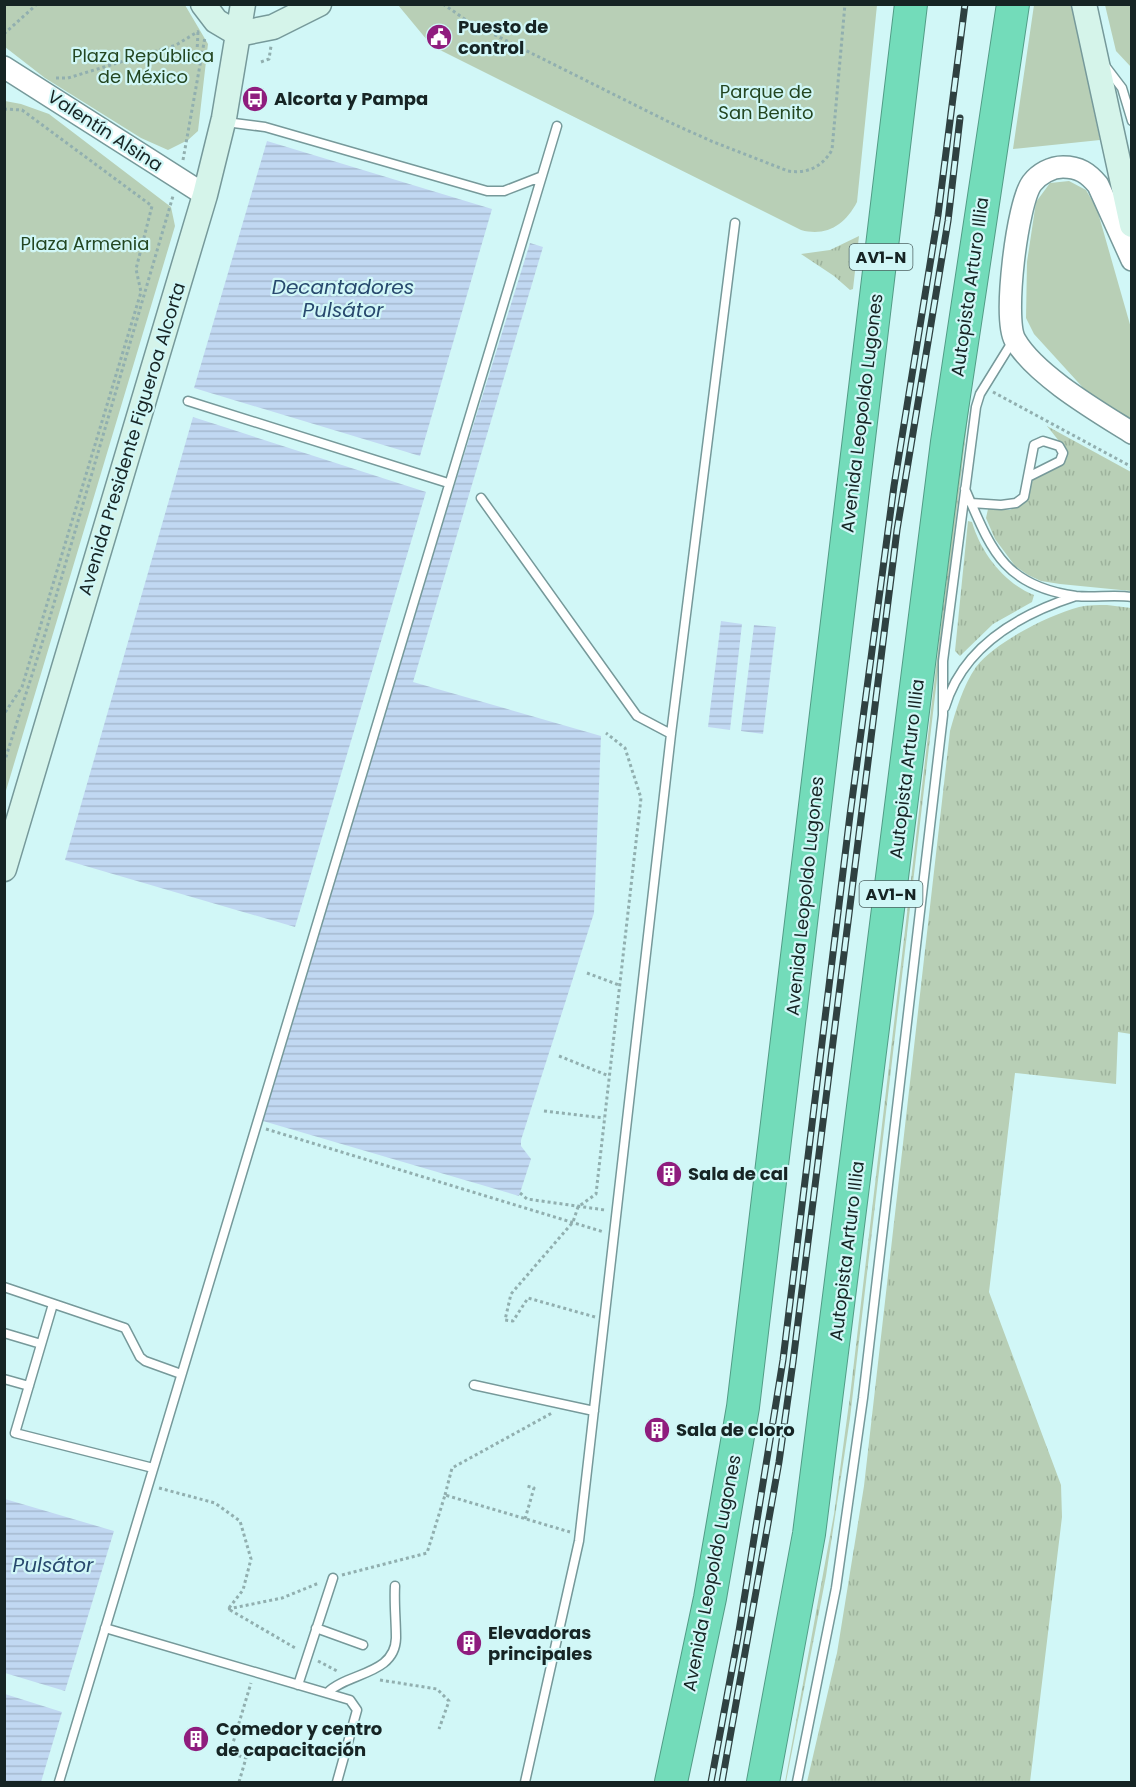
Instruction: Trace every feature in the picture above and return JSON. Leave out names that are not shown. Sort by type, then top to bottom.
[{"type":"highway","name":"Avenida Leopoldo Lugones","points":[[671,1782],[710,1598],[743,1407],[911,4]]},
{"type":"highway","name":"Autopista Arturo Illia","points":[[763,1782],[809,1534],[947,442],[1013,4]]},
{"type":"main road","name":"Avenida Presidente Figueroa Alcorta","points":[[4,869],[205,195],[224,121],[243,4]]},
{"type":"main road","points":[[203,14],[238,34],[273,27],[319,4]]},
{"type":"main road","points":[[1084,4],[1096,58],[1125,160],[1131,225]]},
{"type":"street","name":"Valentín Alsina","points":[[4,67],[205,195]]},
{"type":"street","points":[[1131,260],[1098,185],[1089,175],[1074,167],[1059,167],[1043,172],[1032,184],[1024,198],[1013,261],[1011,324],[1014,339],[1038,366],[1079,399],[1131,433]]},
{"type":"lane","points":[[1096,58],[1118,79],[1131,121]]},
{"type":"lane","points":[[224,121],[265,127],[487,191],[504,191],[540,177]]},
{"type":"lane","points":[[58,1782],[557,126]]},
{"type":"lane","points":[[525,1782],[580,1535],[671,734],[735,223]]},
{"type":"lane","points":[[797,1782],[836,1588],[863,1398],[943,715],[943,661],[976,407],[984,387],[1014,339]]},
{"type":"lane","points":[[188,401],[448,483]]},
{"type":"lane","points":[[971,503],[1016,503],[1024,498],[1034,445],[1043,441],[1059,446],[1063,453],[1060,460],[1028,477]]},
{"type":"lane","points":[[964,487],[991,547],[1010,571],[1035,586],[1076,596],[1131,597]]},
{"type":"lane","points":[[481,498],[637,716],[671,734]]},
{"type":"lane","points":[[943,715],[950,691],[963,668],[983,646],[1031,613],[1076,596]]},
{"type":"lane","points":[[4,1287],[125,1328],[140,1357],[181,1374]]},
{"type":"lane","points":[[52,1304],[15,1433],[153,1468]]},
{"type":"lane","points":[[4,1333],[41,1344]]},
{"type":"lane","points":[[4,1379],[29,1386]]},
{"type":"lane","points":[[474,1385],[594,1411]]},
{"type":"lane","points":[[298,1685],[333,1578]]},
{"type":"lane","points":[[327,1694],[342,1680],[377,1668],[392,1655],[396,1639],[395,1586]]},
{"type":"lane","points":[[105,1628],[350,1700],[357,1710],[336,1782]]},
{"type":"lane","points":[[316,1628],[363,1644]]},
{"type":"path","points":[[4,34],[37,4]]},
{"type":"path","points":[[443,4],[469,22],[667,121],[711,141],[794,172],[820,165],[832,150],[845,4]]},
{"type":"path","points":[[199,52],[197,52],[203,14]]},
{"type":"path","points":[[39,88],[45,78],[68,78],[176,45],[203,14]]},
{"type":"path","points":[[4,763],[163,237],[188,140],[203,14]]},
{"type":"path","points":[[261,62],[269,59],[271,41]]},
{"type":"path","points":[[4,109],[22,110],[127,190],[152,206],[136,270],[141,292],[22,687],[4,714]]},
{"type":"path","points":[[984,387],[1131,467]]},
{"type":"path","points":[[604,1320],[528,1298],[513,1321],[505,1320],[511,1294],[573,1222],[579,1207],[596,1194],[641,798],[625,748],[606,733]]},
{"type":"path","points":[[587,973],[619,985]]},
{"type":"path","points":[[559,1056],[609,1076]]},
{"type":"path","points":[[544,1112],[604,1118]]},
{"type":"path","points":[[256,1125],[614,1235]]},
{"type":"path","points":[[520,1193],[527,1199],[616,1212]]},
{"type":"path","points":[[148,1485],[214,1503],[240,1521],[251,1558],[243,1590],[228,1609],[282,1598],[333,1578],[427,1553],[452,1468],[567,1405]]},
{"type":"path","points":[[525,1519],[534,1488],[527,1486]]},
{"type":"path","points":[[445,1496],[580,1535]]},
{"type":"path","points":[[239,1782],[246,1758],[231,1753],[254,1672]]},
{"type":"green space","name":"Plaza República de México","points":[[4,5],[185,5],[208,44],[198,131],[188,140],[168,150],[141,138],[45,78],[5,47]]},
{"type":"green space","name":"Parque de San Benito","points":[[398,5],[877,5],[857,202],[847,217],[834,227],[819,232],[801,230],[432,46]]},
{"type":"green space","points":[[1034,5],[1072,5],[1100,140],[1013,149]]},
{"type":"green space","points":[[1105,5],[1131,5],[1131,67],[1116,51]]},
{"type":"green space","name":"Plaza Armenia","points":[[5,101],[49,114],[171,207],[175,226],[5,794]]},
{"type":"green space","points":[[1069,181],[1086,190],[1097,209],[1131,328],[1131,421],[1086,391],[1034,334],[1026,318],[1027,262],[1036,202],[1050,183]]},
{"type":"green space","points":[[859,236],[853,289],[850,290],[834,276],[801,254],[830,250]]},
{"type":"green space","points":[[969,388],[971,390],[850,1418],[826,1576],[785,1782],[834,1514],[850,1396]]},
{"type":"green space","points":[[1047,426],[1131,472],[1131,591],[1041,581],[1015,566],[995,539],[986,518],[988,509],[1010,510],[1026,502],[1033,479],[1062,464],[1067,451]]},
{"type":"green space","points":[[968,521],[972,522],[981,545],[995,566],[1013,583],[1034,595],[1032,602],[993,624],[960,656],[955,651]]},
{"type":"green space","points":[[1107,605],[1131,608],[1131,1034],[1118,1032],[1116,1084],[1015,1073],[989,1292],[1061,1485],[1062,1517],[1030,1782],[807,1782],[837,1653],[864,1486],[950,731],[960,698],[971,674],[996,648],[1038,623],[1067,611],[1082,606]]},
{"type":"water","name":"Decantadores Pulsátor","points":[[267,141],[492,209],[420,456],[194,388]]},
{"type":"water","points":[[530,243],[543,247],[413,682],[601,736],[594,913],[521,1140],[521,1146],[531,1159],[519,1196],[263,1121],[395,677]]},
{"type":"water","points":[[193,417],[426,492],[295,927],[65,860]]},
{"type":"water","points":[[721,621],[742,624],[730,730],[708,727]]},
{"type":"water","points":[[754,625],[776,627],[763,734],[741,731]]},
{"type":"water","name":"Pulsátor","points":[[5,1499],[114,1531],[65,1691],[5,1673]]},
{"type":"water","points":[[5,1694],[62,1712],[41,1782],[5,1782]]},
{"type":"railway","points":[[711,1782],[738,1637],[783,1360],[850,815],[894,486],[938,215],[965,4]]},
{"type":"railway","points":[[722,1782],[779,1462],[897,530],[948,221],[960,118]]},
{"type":"place","name":"Puesto de control","points":[[439,37]]},
{"type":"place","name":"Alcorta y Pampa","points":[[255,99]]},
{"type":"place","name":"Sala de cal","points":[[669,1174]]},
{"type":"place","name":"Sala de cloro","points":[[657,1430]]},
{"type":"place","name":"Elevadoras principales","points":[[469,1643]]},
{"type":"place","name":"Comedor y centro de capacitación","points":[[196,1739]]}]
